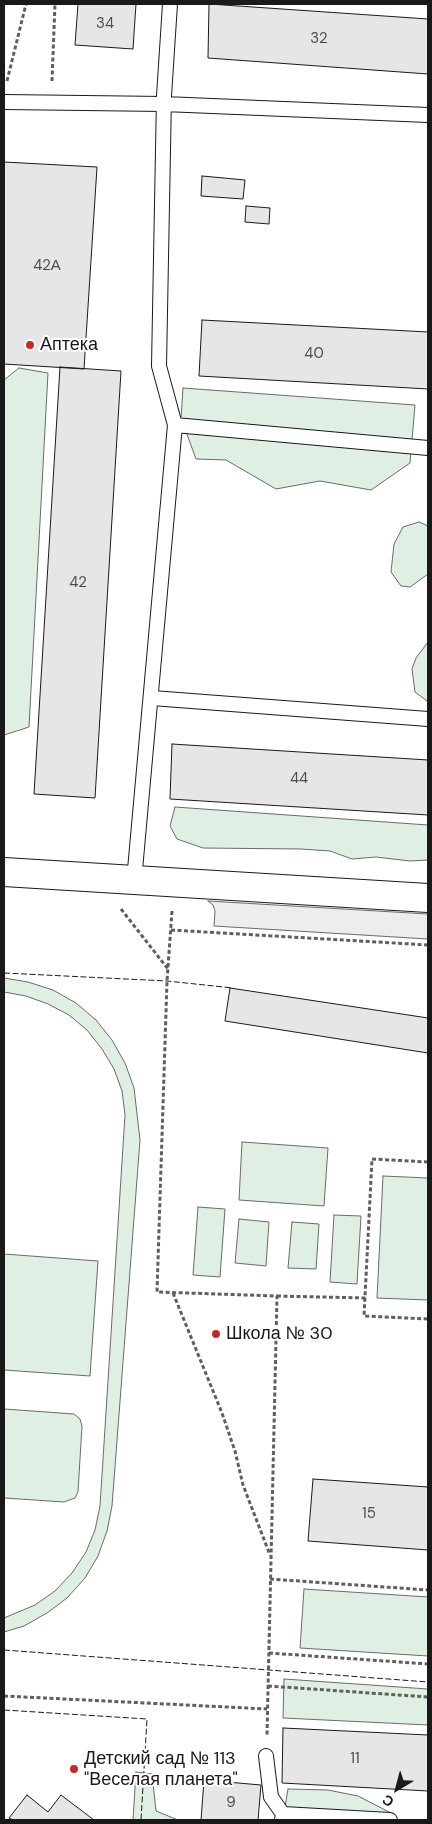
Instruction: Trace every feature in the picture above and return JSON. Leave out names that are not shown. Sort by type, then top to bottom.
[{"type":"street","points":[[4,872],[428,898]]},
{"type":"lane","points":[[134,881],[152,698],[175,425],[159,366],[164,104],[170,4]]},
{"type":"lane","points":[[5,102],[164,104],[428,115]]},
{"type":"lane","points":[[175,425],[428,448]]},
{"type":"lane","points":[[152,698],[428,720]]},
{"type":"lane","points":[[266,1756],[271,1797],[283,1817],[390,1820]]},
{"type":"path","points":[[5,102],[7,76],[26,4]]},
{"type":"path","points":[[51,102],[55,4]]},
{"type":"path","points":[[115,902],[168,970]]},
{"type":"path","points":[[172,906],[168,970],[157,1292],[366,1298]]},
{"type":"path","points":[[171,930],[428,945]]},
{"type":"path","points":[[428,1162],[372,1159],[364,1316],[428,1319]]},
{"type":"path","points":[[174,1293],[222,1413],[235,1451],[243,1485],[271,1556]]},
{"type":"path","points":[[266,1756],[277,1296]]},
{"type":"path","points":[[270,1579],[428,1590]]},
{"type":"path","points":[[269,1653],[428,1664]]},
{"type":"path","points":[[268,1686],[428,1697]]},
{"type":"path","points":[[4,1696],[267,1709]]},
{"type":"green space","points":[[19,368],[48,373],[29,727],[4,735],[4,380]]},
{"type":"green space","points":[[183,388],[415,405],[410,463],[371,490],[320,481],[276,489],[226,460],[196,459],[181,418]]},
{"type":"green space","points":[[419,522],[428,526],[428,574],[410,587],[401,586],[391,572],[394,544],[403,527]]},
{"type":"green space","points":[[428,642],[427,701],[415,692],[412,669],[416,658]]},
{"type":"green space","points":[[175,807],[428,825],[428,860],[410,861],[376,857],[352,859],[330,851],[301,849],[203,848],[177,839],[170,826]]},
{"type":"green space","points":[[4,978],[28,982],[53,990],[76,1003],[96,1020],[112,1040],[125,1063],[134,1088],[140,1140],[112,1506],[107,1531],[98,1556],[85,1578],[67,1598],[47,1613],[24,1626],[4,1632],[4,1618],[35,1605],[55,1591],[72,1573],[86,1552],[95,1530],[100,1506],[125,1115],[122,1091],[114,1069],[102,1049],[87,1030],[69,1015],[48,1004],[26,996],[4,992]]},
{"type":"green space","points":[[242,1142],[328,1148],[324,1206],[239,1200]]},
{"type":"green space","points":[[383,1176],[428,1178],[428,1300],[377,1298]]},
{"type":"green space","points":[[198,1207],[225,1209],[220,1277],[193,1275]]},
{"type":"green space","points":[[334,1215],[361,1216],[357,1284],[330,1282]]},
{"type":"green space","points":[[239,1219],[269,1222],[266,1266],[235,1263]]},
{"type":"green space","points":[[292,1222],[319,1224],[316,1269],[288,1268]]},
{"type":"green space","points":[[4,1254],[98,1261],[90,1376],[4,1370]]},
{"type":"green space","points":[[4,1409],[74,1414],[80,1419],[82,1426],[78,1492],[75,1498],[64,1502],[4,1498]]},
{"type":"green space","points":[[304,1589],[428,1597],[428,1656],[300,1648]]},
{"type":"green space","points":[[284,1679],[428,1689],[428,1725],[283,1718]]},
{"type":"green space","points":[[136,1772],[152,1774],[156,1811],[178,1820],[133,1820]]},
{"type":"green space","points":[[288,1789],[328,1790],[358,1796],[393,1814],[276,1820],[285,1807]]},
{"type":"shaded area","points":[[208,901],[428,914],[428,939],[214,926],[215,911],[213,905]]},
{"type":"building","points":[[78,4],[136,4],[133,49],[75,45]]},
{"type":"building","points":[[209,4],[428,19],[428,74],[208,58]]},
{"type":"building","points":[[4,162],[97,167],[84,369],[4,364]]},
{"type":"building","points":[[202,176],[245,180],[243,199],[201,196]]},
{"type":"building","points":[[246,206],[270,208],[269,224],[245,222]]},
{"type":"building","points":[[202,320],[428,332],[428,389],[199,376]]},
{"type":"building","points":[[60,367],[121,371],[95,798],[34,794]]},
{"type":"building","points":[[172,744],[428,760],[428,815],[170,799]]},
{"type":"building","points":[[230,988],[428,1018],[428,1053],[225,1021]]},
{"type":"building","points":[[313,1479],[428,1487],[428,1550],[308,1541]]},
{"type":"building","points":[[283,1728],[428,1735],[428,1791],[282,1783]]},
{"type":"building","points":[[204,1780],[261,1785],[258,1820],[201,1820]]},
{"type":"building","points":[[27,1795],[48,1812],[61,1795],[94,1820],[13,1820],[9,1818]]},
{"type":"fence","points":[[4,973],[167,981],[233,988]]},
{"type":"fence","points":[[4,1650],[428,1682]]},
{"type":"fence","points":[[4,1710],[147,1719],[141,1820]]},
{"type":"place","name":"Аптека","points":[[30,345]]},
{"type":"place","name":"Школа № 30","points":[[216,1334]]},
{"type":"place","name":"Детский сад № 113 \"Веселая планета\"","points":[[74,1769]]}]
